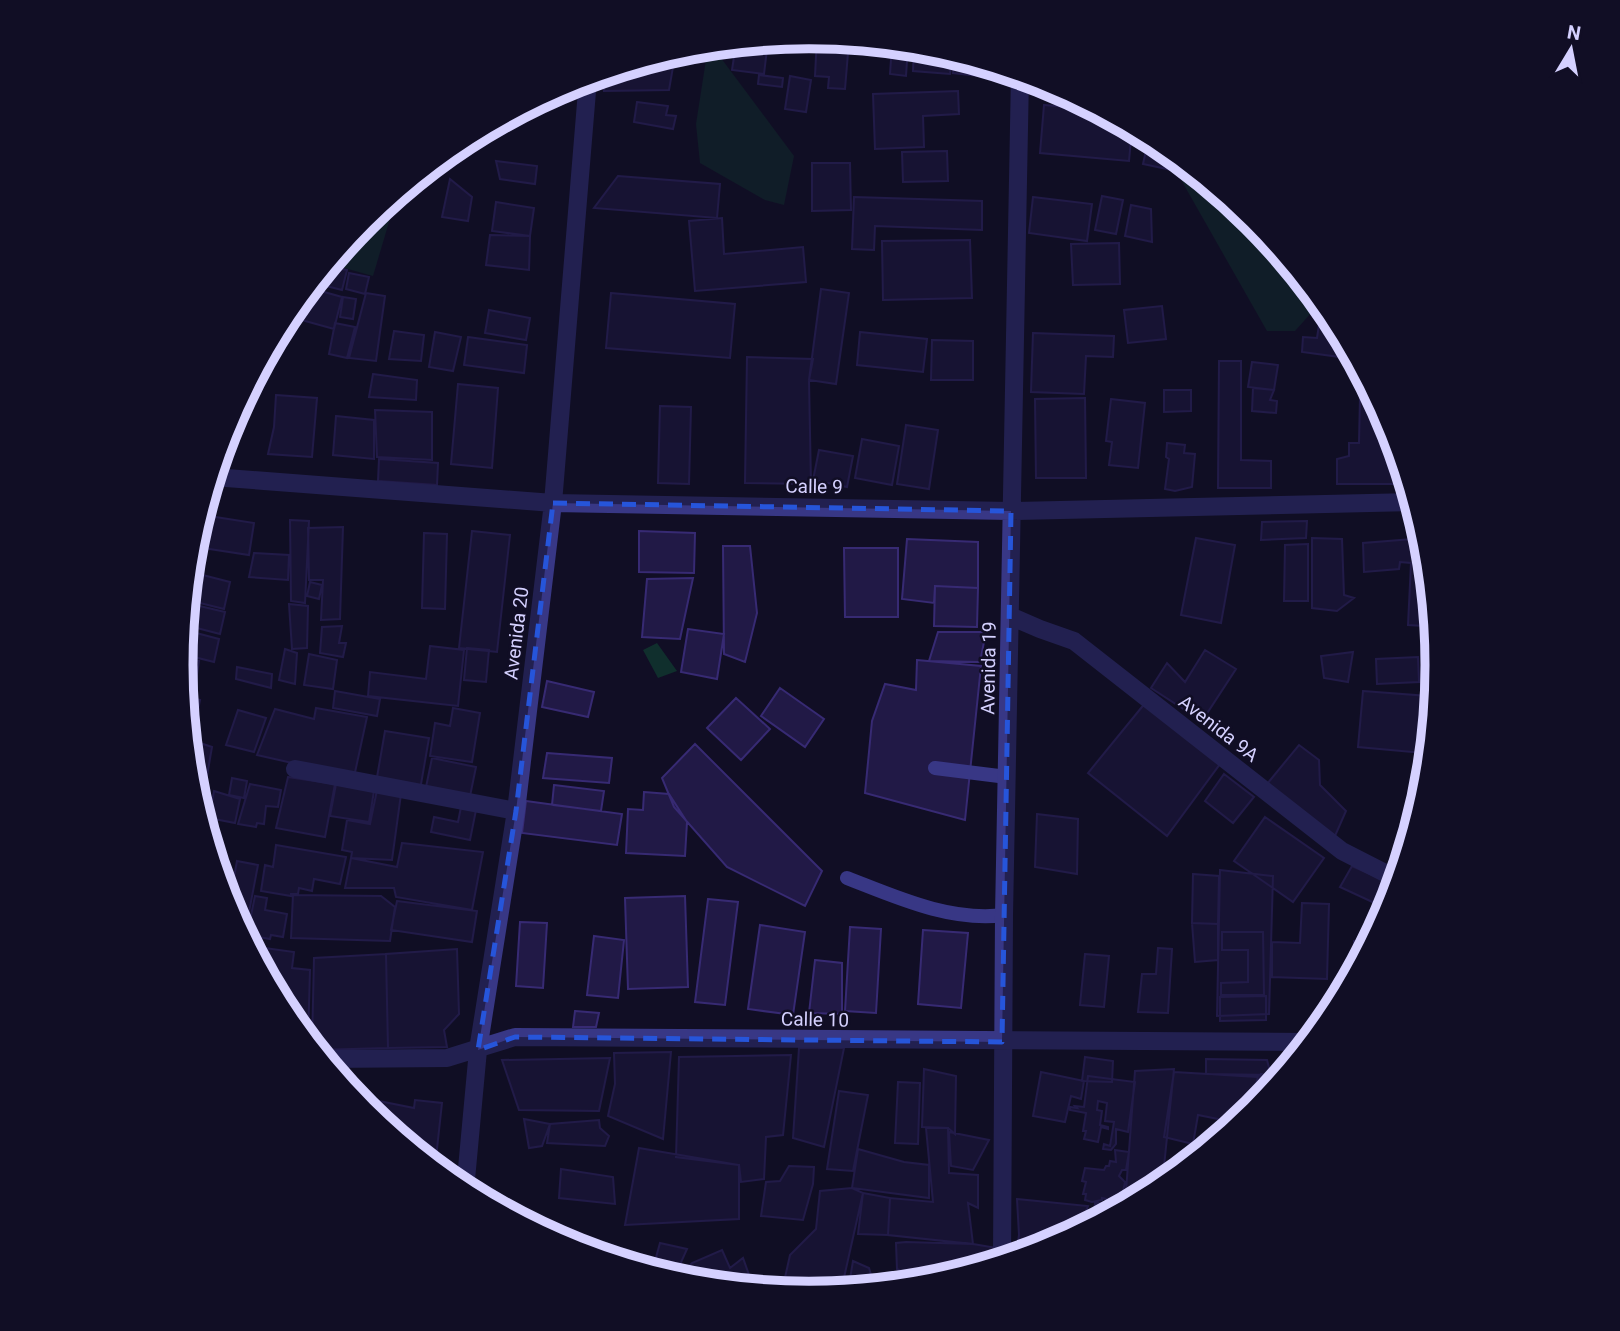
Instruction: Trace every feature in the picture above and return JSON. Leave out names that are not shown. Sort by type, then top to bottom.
[{"type":"street","name":"Avenida 19","points":[[1002,1251],[1002,1042],[1020,86]]},
{"type":"street","name":"Avenida 20","points":[[466,1177],[478,1050],[516,810],[553,503],[587,91]]},
{"type":"street","name":"Calle 9","points":[[223,478],[553,503],[1011,510],[1404,502]]},
{"type":"street","name":"Avenida 9A","points":[[1010,616],[1074,641],[1342,851],[1390,875]]},
{"type":"street","points":[[295,769],[516,810]]},
{"type":"street","name":"Calle 10","points":[[335,1059],[447,1058],[515,1037],[1298,1042]]},
{"type":"lane","points":[[935,768],[1007,777]]},
{"type":"lane","points":[[847,878],[914,904],[981,918],[1004,915]]},
{"type":"highlighted area","points":[[553,503],[1011,511],[1002,1042],[515,1037],[478,1050],[516,811]]},
{"type":"green space","points":[[719,56],[794,156],[784,205],[765,200],[700,163],[696,124],[706,58]]},
{"type":"green space","points":[[1175,169],[1246,230],[1274,259],[1314,310],[1295,331],[1267,331]]},
{"type":"green space","points":[[391,214],[373,276],[340,267]]},
{"type":"green space","points":[[657,643],[677,671],[658,678],[643,650]]},
{"type":"building","points":[[816,49],[848,50],[845,89],[828,88],[829,77],[815,76]]},
{"type":"building","points":[[767,50],[764,74],[732,70],[735,54]]},
{"type":"building","points":[[891,54],[907,57],[906,76],[890,74]]},
{"type":"building","points":[[914,58],[951,66],[950,74],[913,71]]},
{"type":"building","points":[[954,66],[988,77],[953,73]]},
{"type":"building","points":[[673,67],[669,90],[604,91],[604,85],[612,82],[650,70]]},
{"type":"building","points":[[759,75],[783,78],[782,87],[758,84]]},
{"type":"building","points":[[790,76],[811,80],[806,112],[785,109]]},
{"type":"building","points":[[958,91],[959,114],[923,116],[924,147],[875,149],[873,94]]},
{"type":"building","points":[[637,102],[668,106],[666,115],[676,116],[673,129],[634,122]]},
{"type":"building","points":[[1044,105],[1070,107],[1131,140],[1129,161],[1040,153]]},
{"type":"building","points":[[1146,149],[1179,172],[1143,164]]},
{"type":"building","points":[[947,151],[948,181],[903,182],[902,152]]},
{"type":"building","points":[[496,161],[537,166],[535,184],[500,179]]},
{"type":"building","points":[[812,163],[850,163],[851,210],[812,211]]},
{"type":"building","points":[[618,176],[720,184],[717,218],[594,208]]},
{"type":"building","points":[[450,179],[472,197],[468,221],[442,217]]},
{"type":"building","points":[[1102,196],[1123,200],[1116,234],[1095,230]]},
{"type":"building","points":[[854,197],[982,201],[982,230],[875,226],[874,250],[852,249]]},
{"type":"building","points":[[1033,197],[1092,204],[1087,241],[1029,233]]},
{"type":"building","points":[[496,202],[534,208],[530,236],[492,231]]},
{"type":"building","points":[[1131,205],[1151,209],[1152,242],[1125,236]]},
{"type":"building","points":[[722,218],[724,254],[803,247],[806,282],[695,291],[689,221]]},
{"type":"building","points":[[490,235],[530,236],[529,270],[486,265]]},
{"type":"building","points":[[970,240],[972,298],[883,300],[882,241]]},
{"type":"building","points":[[1119,243],[1120,284],[1073,285],[1071,244]]},
{"type":"building","points":[[339,268],[347,270],[342,290],[325,286]]},
{"type":"building","points":[[349,273],[369,277],[365,294],[346,289]]},
{"type":"building","points":[[821,289],[849,293],[836,384],[809,380]]},
{"type":"building","points":[[320,291],[342,297],[334,329],[300,319]]},
{"type":"building","points":[[366,293],[385,296],[376,361],[349,358]]},
{"type":"building","points":[[611,293],[735,304],[730,358],[606,348]]},
{"type":"building","points":[[343,297],[356,299],[353,319],[340,317]]},
{"type":"building","points":[[1162,306],[1166,339],[1128,343],[1124,310]]},
{"type":"building","points":[[489,310],[530,318],[526,340],[485,333]]},
{"type":"building","points":[[335,323],[355,327],[347,358],[329,354]]},
{"type":"building","points":[[1319,325],[1325,326],[1340,351],[1340,357],[1302,352],[1303,337],[1317,338]]},
{"type":"building","points":[[394,331],[424,335],[421,361],[389,359]]},
{"type":"building","points":[[435,332],[461,337],[453,371],[429,367]]},
{"type":"building","points":[[860,332],[927,339],[923,372],[857,365]]},
{"type":"building","points":[[1033,333],[1114,336],[1113,357],[1086,356],[1084,394],[1031,392]]},
{"type":"building","points":[[468,337],[527,345],[524,373],[464,365]]},
{"type":"building","points":[[932,340],[973,341],[973,380],[931,380]]},
{"type":"building","points":[[747,357],[813,359],[809,380],[811,484],[745,483]]},
{"type":"building","points":[[1219,361],[1241,361],[1241,460],[1271,461],[1271,488],[1218,488]]},
{"type":"building","points":[[1252,362],[1278,365],[1274,390],[1248,387]]},
{"type":"building","points":[[373,374],[417,380],[416,400],[369,397]]},
{"type":"building","points":[[458,384],[498,388],[492,468],[451,464]]},
{"type":"building","points":[[1253,388],[1274,390],[1270,400],[1277,401],[1276,413],[1252,411]]},
{"type":"building","points":[[1164,390],[1191,390],[1191,411],[1164,412]]},
{"type":"building","points":[[276,395],[317,398],[312,457],[268,454],[274,427]]},
{"type":"building","points":[[1360,397],[1365,397],[1380,430],[1399,484],[1337,484],[1337,459],[1349,456],[1349,443],[1359,443]]},
{"type":"building","points":[[1085,398],[1086,478],[1036,478],[1035,399]]},
{"type":"building","points":[[1111,399],[1145,403],[1138,468],[1109,465],[1112,442],[1106,441]]},
{"type":"building","points":[[660,406],[691,407],[689,484],[658,483]]},
{"type":"building","points":[[375,410],[432,412],[432,460],[377,457]]},
{"type":"building","points":[[336,416],[374,420],[374,459],[333,455]]},
{"type":"building","points":[[906,425],[938,430],[929,489],[897,484]]},
{"type":"building","points":[[862,439],[899,446],[892,485],[855,478]]},
{"type":"building","points":[[1167,443],[1185,445],[1184,453],[1195,454],[1192,487],[1175,491],[1165,489],[1169,459],[1166,457]]},
{"type":"building","points":[[819,450],[853,456],[847,487],[813,480]]},
{"type":"building","points":[[379,459],[438,463],[437,485],[378,481]]},
{"type":"building","points":[[212,516],[254,523],[249,555],[205,548]]},
{"type":"building","points":[[290,520],[309,521],[305,603],[291,601]]},
{"type":"building","points":[[1307,521],[1306,538],[1261,540],[1262,522]]},
{"type":"building","points":[[343,527],[340,619],[321,620],[323,580],[309,580],[308,528]]},
{"type":"building","points":[[472,531],[510,535],[497,652],[459,648]]},
{"type":"building","points":[[639,531],[695,533],[694,573],[639,572]]},
{"type":"building","points":[[424,533],[447,534],[445,609],[422,608]]},
{"type":"building","points":[[1196,538],[1235,545],[1221,623],[1181,615]]},
{"type":"building","points":[[1312,538],[1342,539],[1344,595],[1354,598],[1337,611],[1312,608]]},
{"type":"building","points":[[907,539],[978,542],[978,588],[935,586],[934,603],[902,599]]},
{"type":"building","points":[[1413,539],[1424,626],[1408,625],[1411,563],[1400,562],[1399,569],[1364,572],[1363,543]]},
{"type":"building","points":[[1308,544],[1308,601],[1284,601],[1285,545]]},
{"type":"building","points":[[723,546],[750,546],[757,613],[745,662],[724,654]]},
{"type":"building","points":[[844,548],[898,548],[898,617],[845,617]]},
{"type":"building","points":[[254,553],[289,555],[288,580],[249,577]]},
{"type":"building","points":[[201,574],[230,582],[224,609],[197,602]]},
{"type":"building","points":[[693,578],[680,639],[642,637],[647,579]]},
{"type":"building","points":[[310,582],[322,585],[319,599],[307,596]]},
{"type":"building","points":[[935,586],[978,588],[977,627],[934,626]]},
{"type":"building","points":[[289,604],[308,606],[307,648],[292,649]]},
{"type":"building","points":[[197,605],[225,612],[220,634],[195,628]]},
{"type":"building","points":[[342,626],[339,643],[346,643],[343,657],[320,653],[322,627]]},
{"type":"building","points":[[688,629],[724,634],[717,679],[681,672]]},
{"type":"building","points":[[938,632],[986,632],[980,662],[929,661]]},
{"type":"building","points":[[195,633],[219,639],[214,662],[193,657]]},
{"type":"building","points":[[430,646],[464,650],[458,706],[368,696],[370,672],[426,679]]},
{"type":"building","points":[[467,648],[489,650],[486,682],[464,680]]},
{"type":"building","points":[[285,649],[297,653],[295,684],[279,680]]},
{"type":"building","points":[[1205,650],[1236,669],[1202,721],[1151,688],[1167,663],[1185,682]]},
{"type":"building","points":[[1353,652],[1348,682],[1324,678],[1321,656]]},
{"type":"building","points":[[309,654],[337,660],[333,689],[304,685]]},
{"type":"building","points":[[1418,657],[1419,682],[1377,684],[1376,659]]},
{"type":"building","points":[[193,660],[199,661],[194,692]]},
{"type":"building","points":[[917,660],[981,666],[965,820],[865,793],[872,721],[885,684],[916,690]]},
{"type":"building","points":[[237,667],[272,674],[271,688],[236,679]]},
{"type":"building","points":[[547,681],[594,692],[588,717],[542,707]]},
{"type":"building","points":[[780,688],[824,719],[805,747],[761,716]]},
{"type":"building","points":[[335,691],[380,699],[377,716],[333,708]]},
{"type":"building","points":[[1363,691],[1425,696],[1420,753],[1358,747]]},
{"type":"building","points":[[736,698],[770,729],[741,760],[707,728]]},
{"type":"building","points":[[195,699],[200,700],[196,719]]},
{"type":"building","points":[[1146,702],[1223,760],[1167,836],[1088,773]]},
{"type":"building","points":[[316,708],[367,717],[354,777],[257,755],[275,709],[314,719]]},
{"type":"building","points":[[453,708],[480,713],[472,762],[430,756],[435,723],[450,726]]},
{"type":"building","points":[[238,710],[266,718],[254,752],[226,745]]},
{"type":"building","points":[[385,731],[429,738],[420,790],[376,783]]},
{"type":"building","points":[[199,743],[212,747],[207,776],[203,776]]},
{"type":"building","points":[[695,744],[822,871],[805,906],[727,867],[674,807],[662,778]]},
{"type":"building","points":[[1299,745],[1319,760],[1320,785],[1346,811],[1335,836],[1267,784]]},
{"type":"building","points":[[547,753],[612,758],[609,783],[543,778]]},
{"type":"building","points":[[432,758],[476,767],[469,801],[425,792]]},
{"type":"building","points":[[1224,774],[1254,797],[1233,823],[1205,801]]},
{"type":"building","points":[[288,777],[335,784],[325,837],[276,828]]},
{"type":"building","points":[[232,778],[247,781],[244,798],[229,795]]},
{"type":"building","points":[[250,784],[281,790],[278,807],[266,806],[264,824],[257,823],[256,827],[238,824]]},
{"type":"building","points":[[336,784],[374,791],[369,822],[330,816]]},
{"type":"building","points":[[554,785],[604,791],[601,811],[552,805]]},
{"type":"building","points":[[377,790],[401,794],[392,860],[351,858],[352,852],[342,850],[347,820],[370,824]]},
{"type":"building","points":[[214,791],[240,799],[235,823],[213,819],[211,808]]},
{"type":"building","points":[[644,792],[669,794],[687,822],[685,856],[626,853],[628,809],[643,810]]},
{"type":"building","points":[[526,801],[622,814],[617,845],[522,833]]},
{"type":"building","points":[[461,807],[476,810],[470,840],[431,832],[434,817],[458,822]]},
{"type":"building","points":[[1037,814],[1078,819],[1077,874],[1035,867]]},
{"type":"building","points":[[1265,817],[1324,858],[1293,902],[1234,861]]},
{"type":"building","points":[[402,843],[483,852],[472,910],[396,897],[394,888],[345,888],[351,858],[397,867]]},
{"type":"building","points":[[276,845],[346,857],[340,884],[314,879],[312,891],[299,888],[298,894],[291,896],[261,891],[265,865],[273,867]]},
{"type":"building","points":[[237,861],[258,865],[248,918],[240,901],[233,883]]},
{"type":"building","points":[[1352,866],[1387,882],[1378,905],[1340,887]]},
{"type":"building","points":[[1220,870],[1273,876],[1269,1014],[1217,1016]]},
{"type":"building","points":[[1193,874],[1219,876],[1218,924],[1192,923]]},
{"type":"building","points":[[293,895],[381,896],[395,907],[390,941],[291,938]]},
{"type":"building","points":[[255,896],[267,898],[265,910],[287,914],[283,937],[271,935],[270,939],[256,937],[250,922]]},
{"type":"building","points":[[685,896],[688,987],[628,989],[625,898]]},
{"type":"building","points":[[708,899],[738,902],[725,1005],[695,1002]]},
{"type":"building","points":[[397,901],[477,911],[472,942],[391,930]]},
{"type":"building","points":[[1302,903],[1329,904],[1327,979],[1272,977],[1272,942],[1300,943]]},
{"type":"building","points":[[520,922],[547,923],[543,988],[516,986]]},
{"type":"building","points":[[1192,923],[1218,924],[1218,960],[1195,962]]},
{"type":"building","points":[[760,925],[805,932],[793,1015],[748,1009]]},
{"type":"building","points":[[850,927],[881,929],[876,1013],[845,1011]]},
{"type":"building","points":[[923,930],[968,933],[961,1008],[918,1004]]},
{"type":"building","points":[[1222,932],[1263,932],[1264,995],[1221,995],[1221,983],[1248,982],[1248,950],[1222,950]]},
{"type":"building","points":[[594,936],[624,940],[618,998],[587,995]]},
{"type":"building","points":[[1354,941],[1361,941],[1354,956]]},
{"type":"building","points":[[262,948],[294,952],[292,968],[310,970],[308,1024]]},
{"type":"building","points":[[1158,948],[1172,949],[1168,1013],[1138,1012],[1142,974],[1156,974]]},
{"type":"building","points":[[457,949],[459,1014],[444,1030],[447,1047],[388,1048],[386,954]]},
{"type":"building","points":[[386,954],[388,1048],[328,1050],[312,1029],[314,958]]},
{"type":"building","points":[[1085,954],[1109,956],[1104,1007],[1080,1005]]},
{"type":"building","points":[[815,960],[842,963],[842,1014],[809,1013]]},
{"type":"building","points":[[1266,996],[1266,1020],[1220,1021],[1220,997]]},
{"type":"building","points":[[575,1011],[599,1013],[596,1027],[573,1027]]},
{"type":"building","points":[[575,1011],[599,1013],[596,1027],[573,1027]]},
{"type":"building","points":[[799,1048],[844,1048],[824,1147],[793,1138]]},
{"type":"building","points":[[671,1052],[663,1139],[608,1116],[615,1084],[614,1053]]},
{"type":"building","points":[[791,1055],[783,1135],[766,1137],[764,1179],[741,1182],[739,1165],[676,1157],[679,1057]]},
{"type":"building","points":[[1085,1057],[1113,1061],[1112,1082],[1082,1081]]},
{"type":"building","points":[[610,1058],[599,1111],[519,1110],[502,1060]]},
{"type":"building","points":[[1206,1059],[1267,1060],[1271,1075],[1206,1074]]},
{"type":"building","points":[[924,1069],[956,1076],[955,1134],[948,1128],[922,1127]]},
{"type":"building","points":[[1174,1069],[1164,1170],[1130,1192],[1126,1191],[1135,1071]]},
{"type":"building","points":[[1041,1072],[1084,1081],[1081,1099],[1071,1096],[1065,1122],[1033,1116]]},
{"type":"building","points":[[1174,1072],[1258,1077],[1254,1093],[1225,1120],[1198,1115],[1193,1144],[1164,1137]]},
{"type":"building","points":[[1261,1074],[1270,1076],[1257,1090]]},
{"type":"building","points":[[1088,1076],[1135,1082],[1128,1132],[1116,1129],[1116,1144],[1111,1150],[1103,1149],[1104,1144],[1110,1146],[1114,1122],[1105,1121],[1107,1103],[1098,1101],[1097,1110],[1102,1111],[1100,1125],[1108,1129],[1101,1127],[1098,1142],[1084,1139],[1086,1113],[1070,1110],[1070,1107],[1084,1107]]},
{"type":"building","points":[[898,1082],[920,1083],[918,1144],[895,1143]]},
{"type":"building","points":[[839,1091],[868,1095],[853,1171],[827,1169]]},
{"type":"building","points":[[373,1100],[414,1108],[415,1100],[442,1103],[436,1156]]},
{"type":"building","points":[[524,1119],[550,1124],[542,1146],[529,1148]]},
{"type":"building","points":[[599,1120],[600,1128],[609,1136],[605,1146],[547,1143],[550,1124]]},
{"type":"building","points":[[926,1128],[948,1128],[949,1173],[978,1175],[978,1208],[968,1203],[973,1244],[888,1235],[890,1198],[933,1202]]},
{"type":"building","points":[[949,1132],[989,1140],[973,1170],[951,1166]]},
{"type":"building","points":[[639,1148],[739,1165],[739,1219],[625,1225]]},
{"type":"building","points":[[858,1149],[904,1162],[929,1165],[929,1198],[852,1188]]},
{"type":"building","points":[[1115,1150],[1129,1152],[1126,1170],[1122,1170],[1119,1176],[1125,1182],[1122,1197],[1111,1203],[1102,1198],[1092,1202],[1085,1200],[1086,1194],[1083,1194],[1086,1182],[1082,1181],[1085,1168],[1104,1170],[1110,1161],[1116,1162]]},
{"type":"building","points":[[789,1166],[814,1167],[813,1184],[803,1220],[761,1216],[766,1182],[780,1181]]},
{"type":"building","points":[[561,1169],[613,1177],[615,1204],[559,1198]]},
{"type":"building","points":[[852,1188],[863,1193],[843,1281],[784,1281],[790,1255],[816,1229],[820,1191]]},
{"type":"building","points":[[863,1193],[890,1198],[888,1235],[858,1234]]},
{"type":"building","points":[[1017,1199],[1088,1206],[1086,1211],[1094,1212],[1018,1245]]},
{"type":"building","points":[[1095,1202],[1107,1205],[1095,1211]]},
{"type":"building","points":[[1095,1204],[1106,1206],[1094,1212]]},
{"type":"building","points":[[660,1243],[687,1249],[679,1267],[655,1262]]},
{"type":"building","points":[[896,1243],[973,1244],[997,1248],[997,1252],[907,1274],[897,1269]]},
{"type":"building","points":[[722,1250],[730,1268],[743,1258],[751,1279],[686,1269],[692,1263]]},
{"type":"building","points":[[853,1261],[869,1268],[872,1279],[850,1281]]}]
